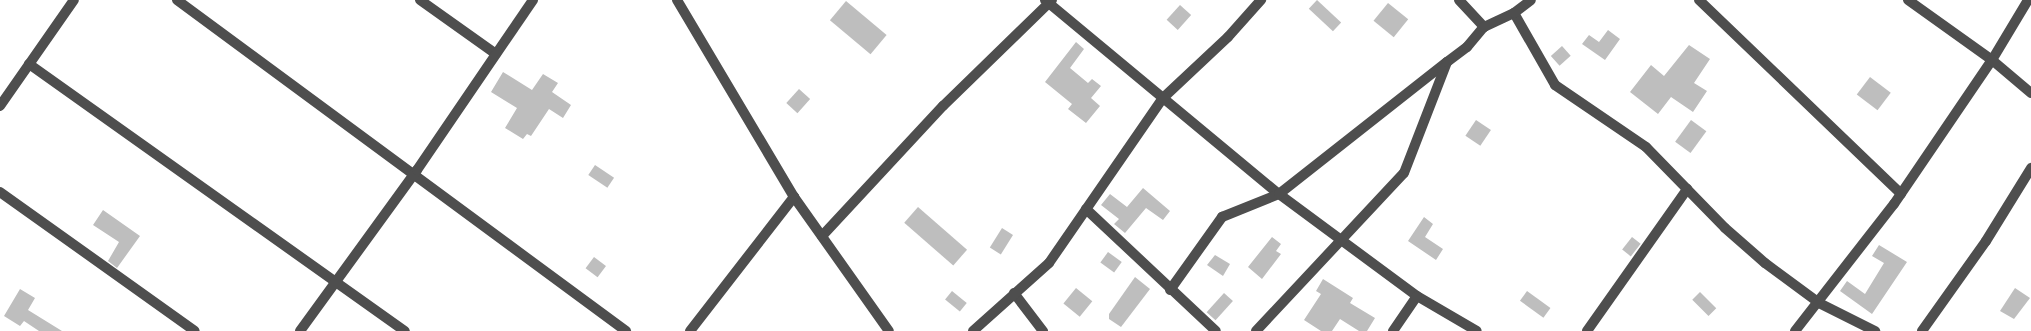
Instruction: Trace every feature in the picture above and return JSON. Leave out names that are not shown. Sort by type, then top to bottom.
[{"type":"street","points":[[0,106],[74,0]]},
{"type":"street","points":[[177,0],[626,331]]},
{"type":"street","points":[[420,0],[496,54]]},
{"type":"street","points":[[300,331],[414,174],[533,0]]},
{"type":"street","points":[[677,0],[794,197],[889,331]]},
{"type":"street","points":[[974,331],[1014,293],[1049,263],[1163,98],[1228,37],[1261,0]]},
{"type":"street","points":[[1459,0],[1484,27]]},
{"type":"street","points":[[1170,290],[1222,217],[1279,194],[1467,47],[1484,27],[1514,13],[1531,0]]},
{"type":"street","points":[[1699,0],[1901,194]]},
{"type":"street","points":[[1908,0],[1992,60],[2031,93]]},
{"type":"street","points":[[1796,331],[1819,303],[1901,194],[1992,60],[2028,0]]},
{"type":"street","points":[[822,236],[943,106],[1049,1],[1279,194],[1342,238],[1417,296],[1477,331]]},
{"type":"street","points":[[1514,13],[1555,85],[1646,147],[1687,189],[1765,263],[1819,303],[1874,331]]},
{"type":"street","points":[[1256,331],[1404,173],[1447,62]]},
{"type":"street","points":[[29,64],[405,331]]},
{"type":"street","points":[[1922,331],[1986,241],[2031,168]]},
{"type":"street","points":[[1587,331],[1687,189]]},
{"type":"street","points":[[0,192],[195,331]]},
{"type":"street","points":[[690,331],[794,197]]},
{"type":"street","points":[[1086,209],[1170,290],[1216,331]]},
{"type":"street","points":[[1014,293],[1043,331]]},
{"type":"street","points":[[1393,331],[1417,296]]},
{"type":"building","points":[[1317,0],[1341,23],[1333,31],[1309,9]]},
{"type":"building","points":[[846,1],[887,35],[871,54],[830,20]]},
{"type":"building","points":[[1388,3],[1408,19],[1394,37],[1374,21]]},
{"type":"building","points":[[1180,5],[1191,15],[1178,30],[1167,20]]},
{"type":"building","points":[[1608,30],[1620,39],[1605,60],[1582,44],[1589,35],[1599,42]]},
{"type":"building","points":[[1076,42],[1084,49],[1070,68],[1088,83],[1092,79],[1101,86],[1091,98],[1100,106],[1086,123],[1068,109],[1072,104],[1045,82]]},
{"type":"building","points":[[1689,45],[1710,59],[1694,83],[1707,91],[1693,112],[1671,97],[1658,114],[1630,92],[1651,65],[1664,76]]},
{"type":"building","points":[[1562,46],[1571,56],[1560,66],[1551,56]]},
{"type":"building","points":[[503,72],[532,90],[543,74],[558,83],[552,92],[571,105],[563,118],[549,109],[531,136],[527,134],[523,139],[505,128],[517,108],[491,92]]},
{"type":"building","points":[[1870,77],[1891,93],[1878,110],[1857,95]]},
{"type":"building","points":[[799,89],[810,99],[797,113],[786,103]]},
{"type":"building","points":[[1476,120],[1491,130],[1480,146],[1465,136]]},
{"type":"building","points":[[1691,120],[1706,131],[1691,153],[1675,142]]},
{"type":"building","points":[[595,165],[614,178],[607,188],[588,175]]},
{"type":"building","points":[[1143,188],[1170,211],[1163,220],[1146,208],[1125,233],[1114,224],[1119,219],[1101,205],[1110,194],[1127,207]]},
{"type":"building","points":[[918,207],[967,250],[953,265],[904,223]]},
{"type":"building","points":[[103,210],[140,236],[117,268],[108,261],[119,242],[93,225]]},
{"type":"building","points":[[1424,217],[1433,224],[1425,237],[1443,249],[1436,260],[1408,241]]},
{"type":"building","points":[[1002,228],[1013,235],[1001,254],[990,248]]},
{"type":"building","points":[[1272,237],[1281,244],[1276,251],[1281,254],[1262,279],[1248,267]]},
{"type":"building","points":[[1632,237],[1641,244],[1631,256],[1622,250]]},
{"type":"building","points":[[1879,245],[1907,262],[1872,314],[1840,291],[1847,281],[1865,294],[1884,263],[1872,256]]},
{"type":"building","points":[[1108,252],[1122,262],[1114,273],[1100,263]]},
{"type":"building","points":[[1215,255],[1230,264],[1223,276],[1207,265]]},
{"type":"building","points":[[594,257],[606,266],[598,277],[586,268]]},
{"type":"building","points":[[1135,277],[1150,289],[1121,327],[1109,319],[1109,314]]},
{"type":"building","points":[[1323,279],[1353,298],[1350,303],[1375,318],[1367,331],[1359,331],[1340,319],[1332,331],[1321,331],[1304,320],[1321,294],[1316,291]]},
{"type":"building","points":[[1076,288],[1092,301],[1080,317],[1063,304]]},
{"type":"building","points":[[2015,288],[2030,298],[2014,319],[2000,311]]},
{"type":"building","points":[[20,289],[35,298],[28,310],[62,331],[39,331],[24,321],[20,326],[4,316]]},
{"type":"building","points":[[952,291],[967,303],[960,312],[945,300]]},
{"type":"building","points":[[1527,291],[1550,308],[1543,318],[1520,301]]},
{"type":"building","points":[[1700,292],[1716,308],[1708,316],[1692,300]]},
{"type":"building","points":[[1224,293],[1233,301],[1216,320],[1207,312]]}]
